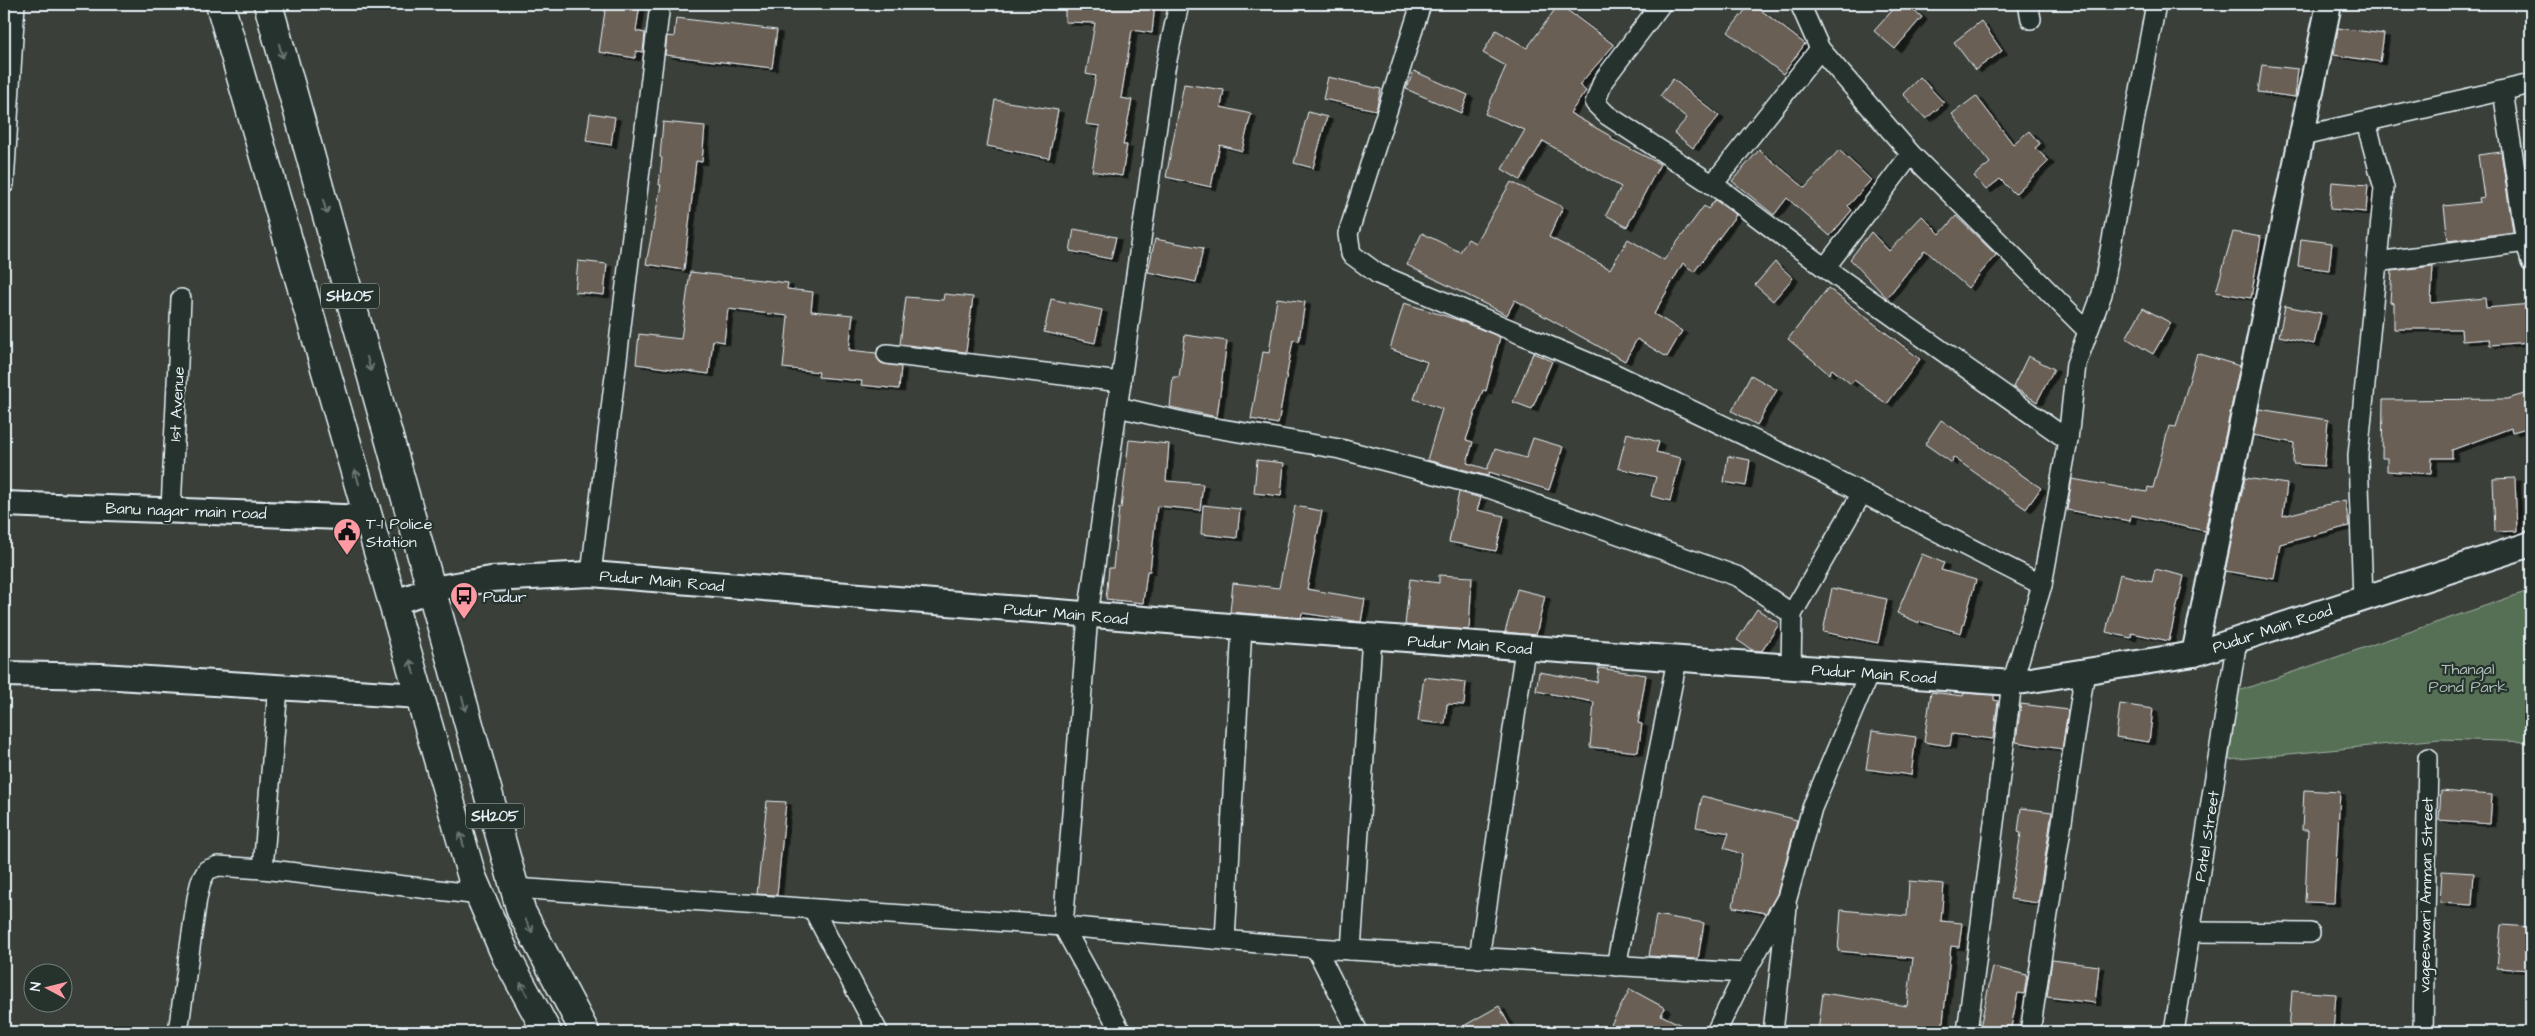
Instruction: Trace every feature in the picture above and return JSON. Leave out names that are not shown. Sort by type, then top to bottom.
[{"type":"main road","points":[[220,4],[472,877],[506,956],[547,1032]]},
{"type":"main road","name":"SH205","points":[[268,4],[521,912],[585,1032]]},
{"type":"street","points":[[4,184],[14,4]]},
{"type":"street","points":[[591,574],[660,4]]},
{"type":"street","points":[[1121,1032],[1063,926],[1088,615],[1165,69],[1179,4]]},
{"type":"street","points":[[1420,4],[1348,234],[1351,254],[1378,274],[1613,373],[1862,493],[2042,585]]},
{"type":"street","points":[[1661,4],[1602,82],[1595,103],[1607,115],[1713,184],[1825,268],[2068,440]]},
{"type":"street","points":[[1800,4],[1820,49],[1911,154],[2087,330]]},
{"type":"street","points":[[1967,1032],[2012,683],[2042,585],[2068,440],[2076,364],[2087,330],[2102,294],[2156,4]]},
{"type":"street","points":[[2194,654],[2329,4]]},
{"type":"street","points":[[1713,184],[1820,49]]},
{"type":"street","points":[[2302,136],[2531,84]]},
{"type":"street","points":[[2503,91],[2531,262]]},
{"type":"street","points":[[2363,598],[2358,456],[2384,188],[2366,122]]},
{"type":"street","points":[[1825,268],[1911,154]]},
{"type":"street","points":[[2376,262],[2529,242]]},
{"type":"street","name":"1st Avenue","points":[[171,509],[181,299]]},
{"type":"street","points":[[887,354],[1121,382]]},
{"type":"street","points":[[1118,407],[1192,424],[1340,449],[1490,488],[1739,577],[1792,614]]},
{"type":"street","points":[[1791,668],[1792,614],[1862,493]]},
{"type":"street","name":"Banu nagar main road","points":[[4,504],[368,518]]},
{"type":"street","name":"Pudur Main Road","points":[[394,603],[432,589],[491,579],[591,574],[1372,637],[2012,683],[2194,654],[2531,544]]},
{"type":"street","points":[[1225,940],[1242,627]]},
{"type":"street","points":[[1351,950],[1372,637]]},
{"type":"street","name":"Patel Street","points":[[2174,1032],[2237,640]]},
{"type":"street","points":[[1479,958],[1525,648]]},
{"type":"street","points":[[1616,966],[1676,660]]},
{"type":"street","points":[[2030,1032],[2086,672]]},
{"type":"street","points":[[1773,1032],[1788,898],[1812,808],[1868,673]]},
{"type":"street","points":[[4,674],[101,676],[420,696]]},
{"type":"street","points":[[263,869],[278,688]]},
{"type":"street","name":"vageeswari Amman Street","points":[[2423,1032],[2428,758]]},
{"type":"street","points":[[178,1032],[201,881],[207,870],[218,866],[263,869],[480,895]]},
{"type":"street","points":[[514,888],[1063,926],[1316,948],[1745,973]]},
{"type":"street","points":[[1716,1032],[1745,973],[1788,898]]},
{"type":"street","points":[[814,909],[878,1032]]},
{"type":"street","points":[[2190,932],[2310,933]]},
{"type":"street","points":[[1316,948],[1358,1032]]},
{"type":"green space","name":"Thangal Pond Park","points":[[2531,590],[2531,742],[2440,739],[2229,760],[2238,691]]},
{"type":"building","points":[[606,4],[640,4],[636,31],[645,33],[643,52],[636,51],[635,58],[599,52]]},
{"type":"building","points":[[1065,4],[1155,4],[1152,33],[1132,30],[1121,98],[1132,100],[1123,145],[1127,145],[1122,176],[1092,171],[1100,126],[1086,124],[1096,76],[1086,74],[1095,23],[1065,22]]},
{"type":"building","points":[[1559,4],[1614,45],[1579,85],[1586,91],[1570,113],[1612,137],[1611,139],[1660,164],[1627,227],[1606,215],[1621,187],[1543,141],[1520,180],[1502,169],[1525,130],[1485,114],[1506,66],[1483,53],[1496,30],[1527,48]]},
{"type":"building","points":[[1750,4],[1753,4],[1805,44],[1783,74],[1728,32]]},
{"type":"building","points":[[1898,4],[1907,4],[1922,17],[1895,49],[1874,31]]},
{"type":"building","points":[[676,18],[777,30],[772,68],[665,55],[667,36],[674,37]]},
{"type":"building","points":[[1981,21],[2002,51],[1975,70],[1954,42]]},
{"type":"building","points":[[2338,28],[2384,34],[2380,62],[2334,55]]},
{"type":"building","points":[[2262,65],[2298,69],[2295,97],[2258,92]]},
{"type":"building","points":[[1414,71],[1468,95],[1461,113],[1406,89]]},
{"type":"building","points":[[1328,77],[1381,89],[1376,110],[1323,99]]},
{"type":"building","points":[[1920,77],[1944,103],[1926,119],[1903,94]]},
{"type":"building","points":[[1673,79],[1719,116],[1693,148],[1674,133],[1687,118],[1660,96]]},
{"type":"building","points":[[1184,84],[1224,90],[1221,107],[1251,114],[1242,151],[1220,145],[1211,187],[1166,177]]},
{"type":"building","points":[[1976,96],[2013,144],[2029,131],[2040,144],[2035,148],[2049,161],[2015,194],[2000,179],[1986,190],[1974,176],[1990,163],[1952,114]]},
{"type":"building","points":[[995,100],[1058,110],[1049,158],[987,146]]},
{"type":"building","points":[[1308,112],[1327,117],[1313,168],[1294,163]]},
{"type":"building","points":[[590,113],[615,117],[611,145],[586,141]]},
{"type":"building","points":[[663,122],[705,126],[702,162],[696,161],[684,270],[646,264],[661,185],[659,185]]},
{"type":"building","points":[[1759,150],[1805,188],[1839,150],[1871,180],[1848,206],[1852,210],[1830,236],[1787,198],[1774,215],[1732,181]]},
{"type":"building","points":[[2501,152],[2513,232],[2448,241],[2444,206],[2480,202],[2479,198],[2484,197],[2478,155]]},
{"type":"building","points":[[1511,182],[1563,207],[1549,237],[1610,269],[1628,239],[1664,260],[1704,206],[1708,209],[1715,200],[1736,215],[1694,272],[1683,263],[1654,314],[1682,331],[1667,357],[1637,339],[1625,361],[1515,300],[1507,315],[1407,265],[1422,233],[1460,252],[1468,239],[1475,243]]},
{"type":"building","points":[[2332,182],[2368,185],[2366,212],[2330,209]]},
{"type":"building","points":[[1922,216],[1940,234],[1956,216],[1996,255],[1968,288],[1925,250],[1887,298],[1850,259],[1871,232],[1889,251]]},
{"type":"building","points":[[1074,229],[1116,237],[1111,259],[1070,251]]},
{"type":"building","points":[[2233,232],[2261,237],[2251,298],[2216,292]]},
{"type":"building","points":[[1155,239],[1203,248],[1196,282],[1148,272]]},
{"type":"building","points":[[2301,239],[2332,243],[2329,270],[2298,266]]},
{"type":"building","points":[[578,261],[607,264],[604,295],[575,292]]},
{"type":"building","points":[[1775,262],[1793,278],[1773,301],[1755,285]]},
{"type":"building","points":[[2433,266],[2431,303],[2485,298],[2486,308],[2531,304],[2531,342],[2490,345],[2489,339],[2462,341],[2461,329],[2394,329],[2394,303],[2390,302],[2392,271]]},
{"type":"building","points":[[690,272],[788,283],[787,289],[813,292],[811,311],[853,315],[849,350],[876,353],[881,363],[901,367],[899,389],[861,385],[862,381],[818,377],[819,372],[783,368],[788,316],[728,309],[724,342],[713,340],[709,374],[636,364],[639,334],[681,339]]},
{"type":"building","points":[[1828,288],[1920,359],[1887,404],[1854,380],[1851,384],[1832,369],[1829,374],[1788,339]]},
{"type":"building","points":[[944,294],[973,297],[966,352],[900,344],[906,297],[943,300]]},
{"type":"building","points":[[1277,298],[1305,302],[1299,341],[1293,340],[1278,424],[1251,419],[1263,352],[1269,353]]},
{"type":"building","points":[[1051,299],[1102,310],[1095,343],[1044,332]]},
{"type":"building","points":[[1404,303],[1458,320],[1500,337],[1486,391],[1483,390],[1466,440],[1473,442],[1467,463],[1487,469],[1495,449],[1526,458],[1533,438],[1563,447],[1549,490],[1489,472],[1488,476],[1427,460],[1442,409],[1414,399],[1427,362],[1390,349]]},
{"type":"building","points":[[2285,306],[2321,313],[2314,344],[2279,336]]},
{"type":"building","points":[[2143,308],[2171,323],[2153,354],[2126,338]]},
{"type":"building","points":[[1185,335],[1227,341],[1217,417],[1170,407],[1173,377],[1179,377]]},
{"type":"building","points":[[1533,353],[1552,361],[1532,409],[1513,402]]},
{"type":"building","points":[[2197,353],[2240,366],[2205,531],[2131,515],[2130,521],[2067,510],[2072,479],[2147,492],[2148,487],[2153,488],[2169,426],[2176,427]]},
{"type":"building","points":[[2028,356],[2054,369],[2037,402],[2013,387]]},
{"type":"building","points":[[1751,375],[1777,390],[1757,425],[1732,411]]},
{"type":"building","points":[[2531,392],[2531,427],[2512,432],[2511,428],[2452,450],[2452,458],[2432,458],[2431,474],[2387,471],[2387,458],[2382,458],[2383,400],[2507,399]]},
{"type":"building","points":[[2259,409],[2328,420],[2324,466],[2293,464],[2294,443],[2253,435]]},
{"type":"building","points":[[1941,420],[2041,488],[2026,509],[1953,457],[1952,463],[1925,444]]},
{"type":"building","points":[[1627,433],[1659,442],[1656,452],[1681,458],[1670,501],[1651,496],[1656,477],[1618,468]]},
{"type":"building","points":[[1129,440],[1169,444],[1166,481],[1203,484],[1200,510],[1157,506],[1150,571],[1147,571],[1143,603],[1106,599],[1109,568],[1113,568]]},
{"type":"building","points":[[1728,456],[1750,460],[1746,486],[1724,482]]},
{"type":"building","points":[[1257,460],[1284,463],[1281,496],[1254,493]]},
{"type":"building","points":[[2245,478],[2287,484],[2283,516],[2345,500],[2349,526],[2280,544],[2274,579],[2225,571]]},
{"type":"building","points":[[2515,478],[2517,531],[2495,532],[2493,479]]},
{"type":"building","points":[[1459,492],[1481,498],[1477,510],[1504,516],[1496,551],[1449,542]]},
{"type":"building","points":[[1203,505],[1240,509],[1237,538],[1201,534]]},
{"type":"building","points":[[1295,506],[1322,511],[1307,589],[1365,599],[1361,622],[1302,613],[1301,618],[1230,612],[1233,583],[1279,588]]},
{"type":"building","points":[[1922,554],[1944,563],[1941,570],[1976,580],[1961,633],[1919,621],[1919,623],[1897,613]]},
{"type":"building","points":[[2155,569],[2184,576],[2169,641],[2132,633],[2131,638],[2106,632],[2120,574],[2152,582]]},
{"type":"building","points":[[1439,575],[1472,577],[1469,630],[1405,625],[1410,579],[1439,583]]},
{"type":"building","points":[[1832,588],[1887,599],[1878,643],[1823,632]]},
{"type":"building","points":[[1517,589],[1545,596],[1536,635],[1505,632]]},
{"type":"building","points":[[1757,609],[1779,624],[1762,651],[1752,650],[1737,640]]},
{"type":"building","points":[[1599,668],[1646,675],[1638,723],[1642,724],[1638,752],[1590,747],[1594,702],[1536,691],[1539,672],[1597,682]]},
{"type":"building","points":[[1424,677],[1466,682],[1464,705],[1447,704],[1445,724],[1418,721]]},
{"type":"building","points":[[1931,692],[1963,696],[1964,693],[1994,695],[1994,700],[1998,701],[1993,739],[1952,734],[1950,746],[1924,742]]},
{"type":"building","points":[[2021,704],[2068,710],[2062,749],[2016,742]]},
{"type":"building","points":[[2120,704],[2153,709],[2149,742],[2116,737]]},
{"type":"building","points":[[1872,731],[1916,737],[1911,775],[1866,769]]},
{"type":"building","points":[[2304,790],[2340,792],[2334,903],[2305,902],[2308,830],[2302,830]]},
{"type":"building","points":[[2441,791],[2492,795],[2490,824],[2439,820]]},
{"type":"building","points":[[1702,796],[1797,820],[1777,894],[1766,913],[1733,907],[1742,854],[1724,848],[1729,833],[1696,827]]},
{"type":"building","points":[[767,801],[786,802],[777,895],[757,894]]},
{"type":"building","points":[[2021,808],[2052,812],[2038,903],[2010,899],[2021,833],[2018,832]]},
{"type":"building","points":[[2442,871],[2474,873],[2472,905],[2440,903]]},
{"type":"building","points":[[1909,881],[1944,884],[1941,921],[1962,923],[1959,947],[1951,946],[1942,1032],[1818,1031],[1823,993],[1907,1006],[1913,958],[1838,951],[1841,910],[1907,916]]},
{"type":"building","points":[[1656,915],[1704,923],[1698,959],[1649,956]]},
{"type":"building","points":[[2501,925],[2531,927],[2531,970],[2497,968]]},
{"type":"building","points":[[2052,960],[2099,966],[2095,1003],[2047,997]]},
{"type":"building","points":[[1993,967],[2027,975],[2024,994],[2018,993],[2010,1032],[1979,1032]]},
{"type":"building","points":[[1630,989],[1665,1008],[1661,1015],[1695,1032],[1607,1032]]},
{"type":"building","points":[[2292,991],[2336,994],[2333,1032],[2289,1032]]},
{"type":"building","points":[[1499,1006],[1513,1032],[1453,1032]]},
{"type":"place","name":"T-1 Police Station","points":[[347,556]]},
{"type":"place","name":"Pudur","points":[[464,620]]}]
